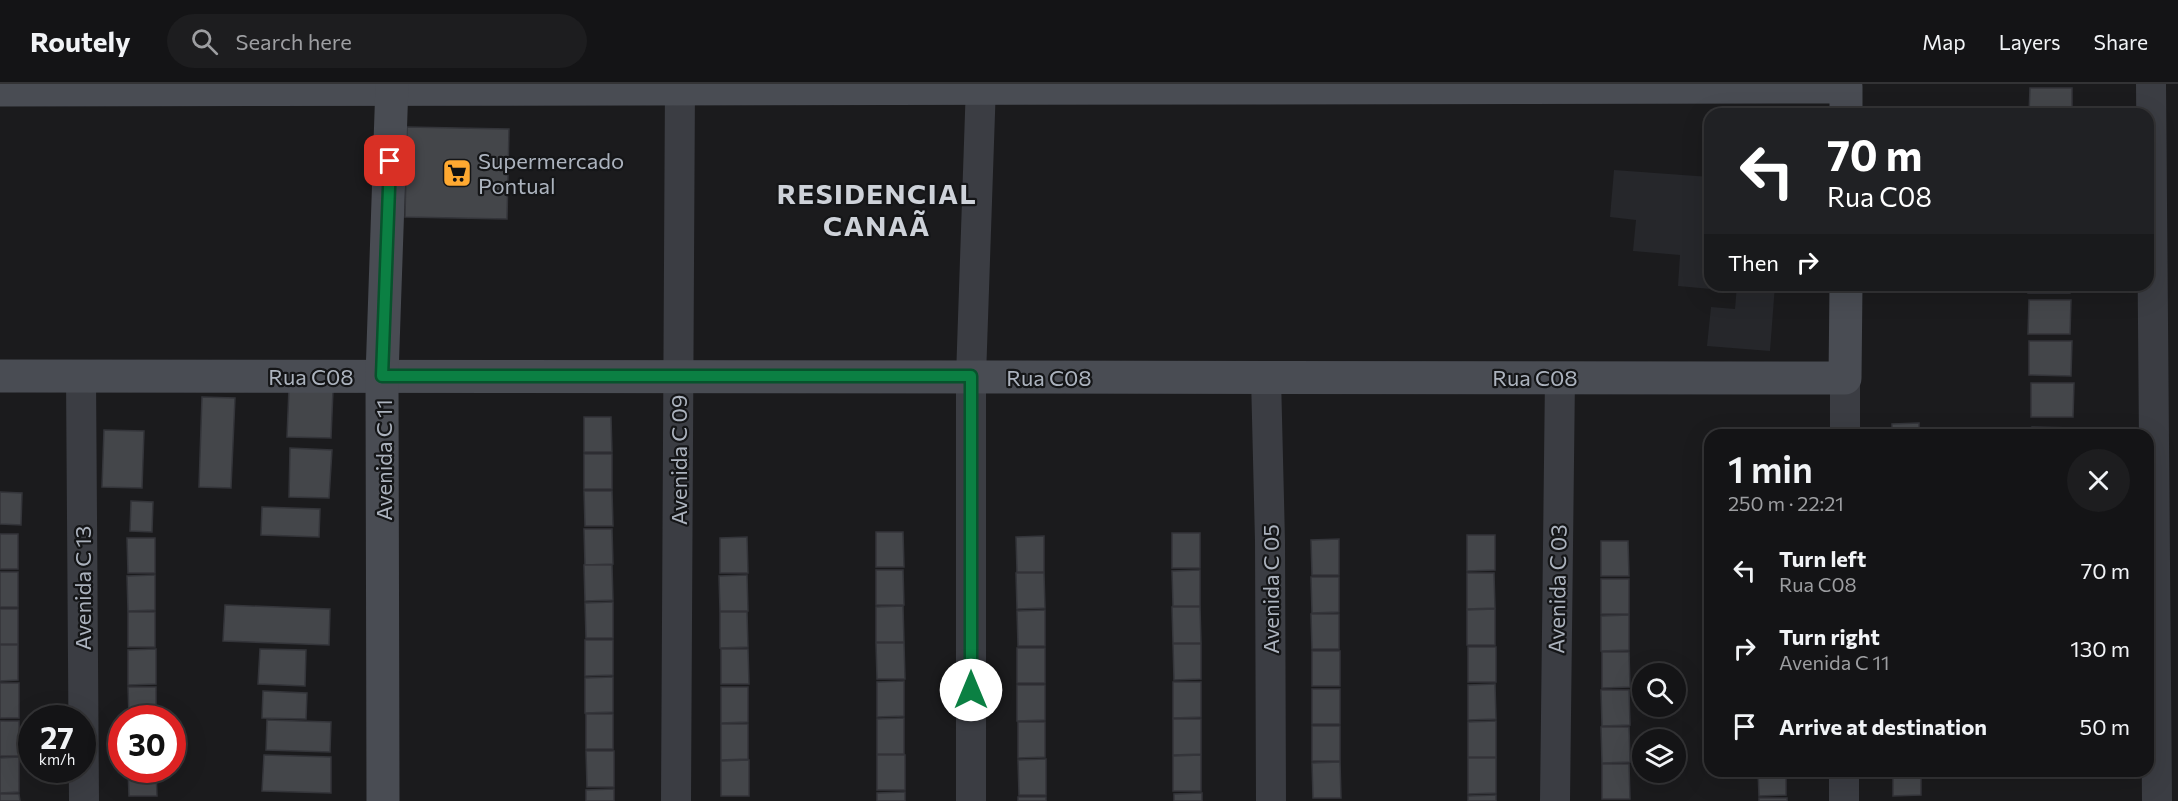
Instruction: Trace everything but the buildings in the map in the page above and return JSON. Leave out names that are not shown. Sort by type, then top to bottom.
[{"type":"street","points":[[2151,84],[2151,108]]},
{"type":"street","points":[[972,801],[971,376],[981,86]]},
{"type":"street","points":[[0,90],[91,87],[1551,86],[1846,95]]},
{"type":"street","name":"Avenida C 11","points":[[383,801],[382,376],[392,87]]},
{"type":"street","name":"Avenida C 09","points":[[676,801],[680,87]]},
{"type":"street","points":[[1845,429],[1846,291]]},
{"type":"street","points":[[2153,291],[2154,429]]},
{"type":"street","name":"Rua C08","points":[[0,376],[1845,378]]},
{"type":"street","name":"Avenida C 13","points":[[81,376],[84,801]]},
{"type":"street","name":"Avenida C 05","points":[[1266,377],[1270,541],[1271,801]]},
{"type":"street","name":"Avenida C 03","points":[[1555,801],[1560,377]]},
{"type":"street","points":[[2154,442],[2157,801]]},
{"type":"street","points":[[1844,777],[1844,801]]},
{"type":"shaded area","points":[[1614,170],[1704,177],[1704,288],[1678,286],[1680,255],[1633,251],[1636,220],[1610,217]]},
{"type":"shaded area","points":[[1736,291],[1775,291],[1770,351],[1707,346],[1711,307],[1735,309]]},
{"type":"place","name":"Supermercado Pontual","points":[[457,173]]},
{"type":"district","name":"RESIDENCIAL CANAÃ","points":[[877,209]]},
{"type":"route","points":[[390,161],[382,376],[971,376],[971,690]]}]
